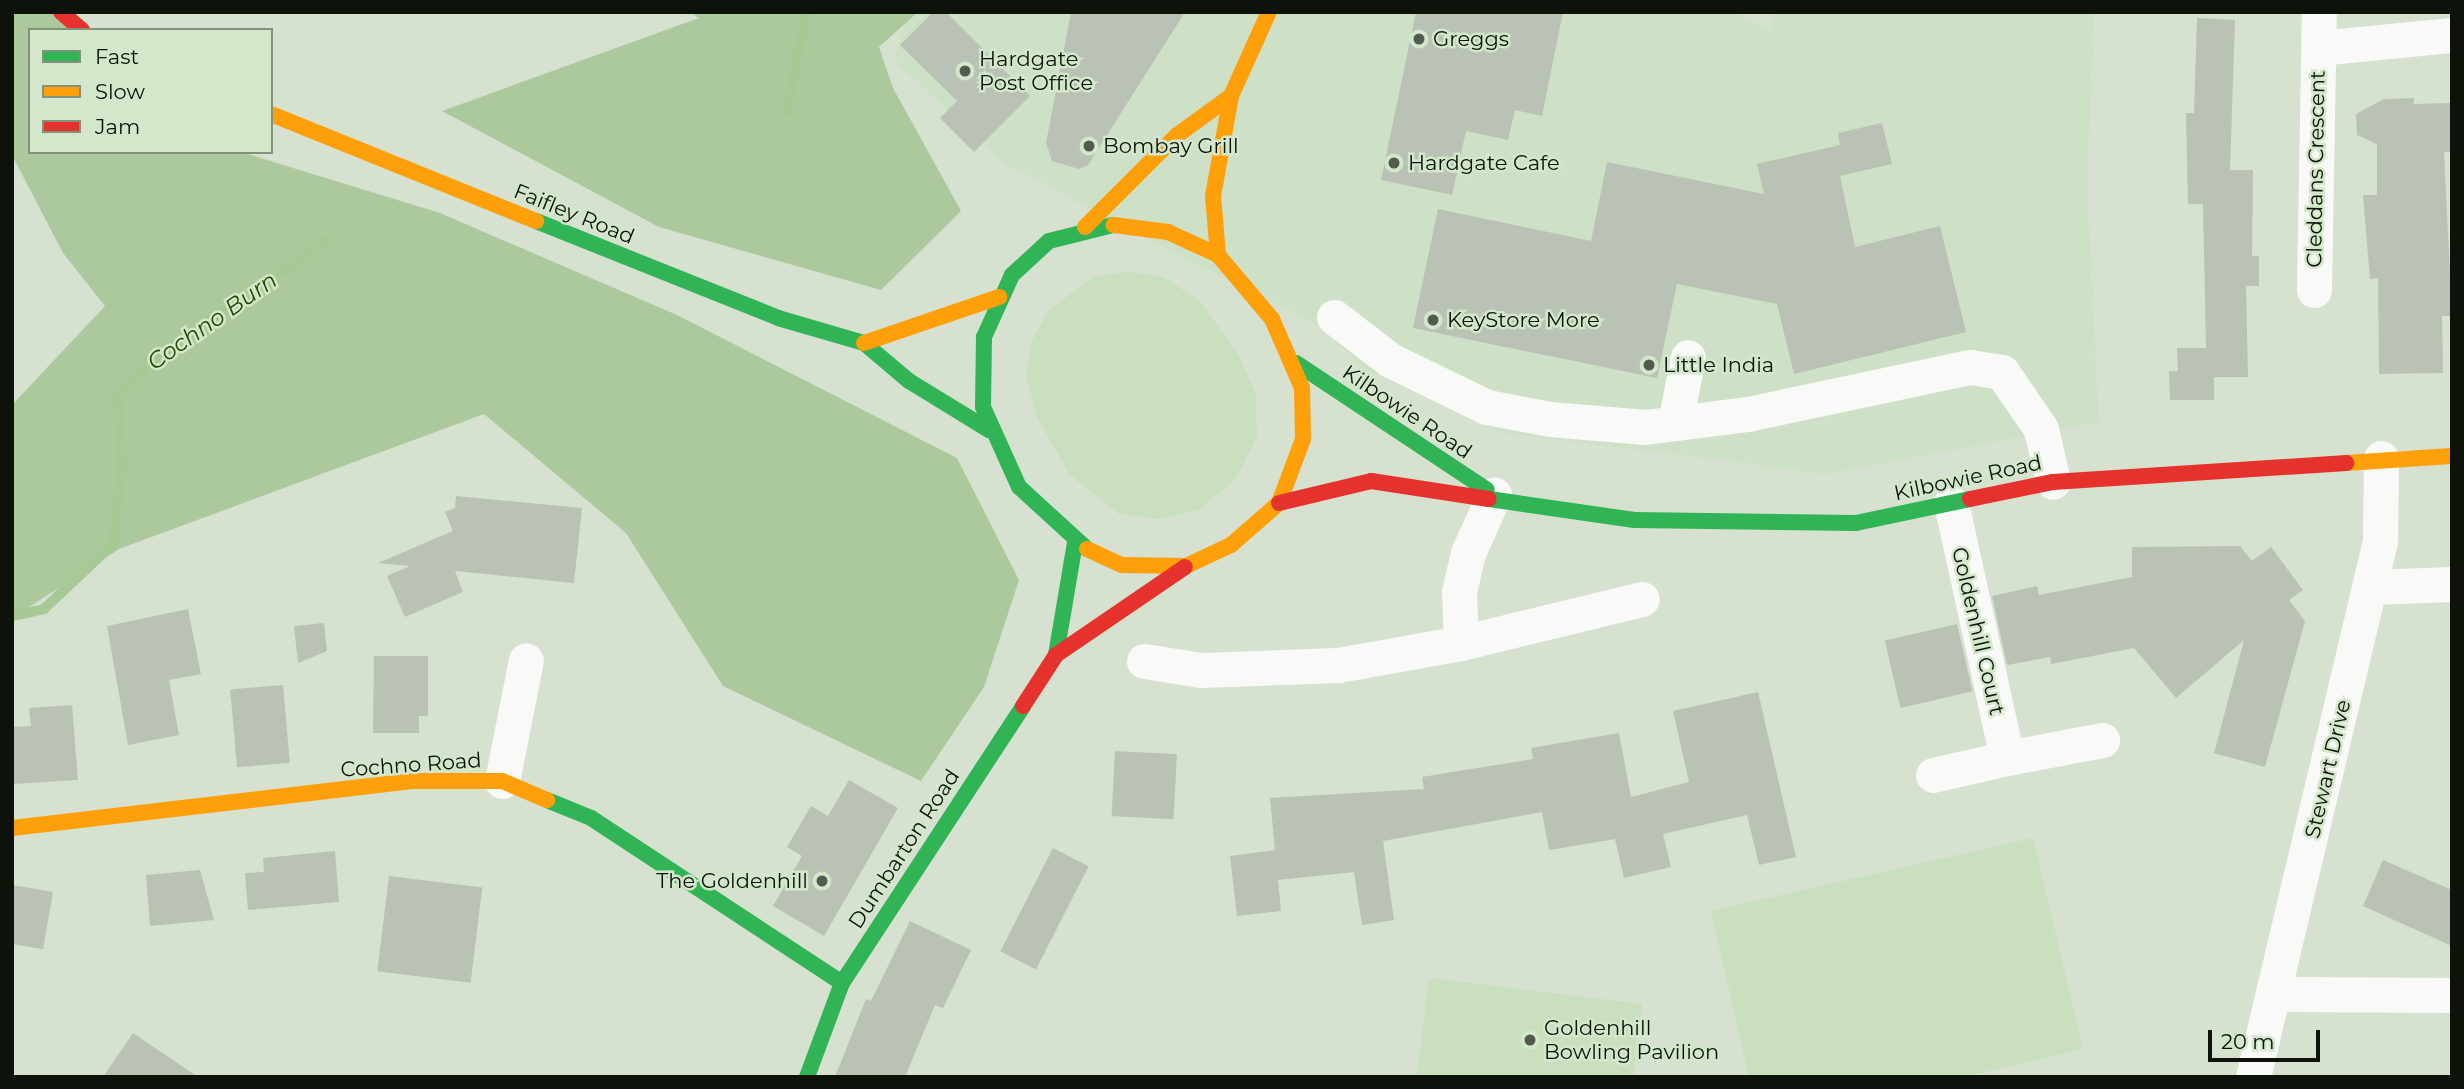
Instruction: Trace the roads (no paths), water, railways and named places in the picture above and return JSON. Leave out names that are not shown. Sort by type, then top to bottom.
[{"type":"main road","points":[[61,12],[80,28]]},
{"type":"main road","points":[[1218,255],[1213,196],[1231,96],[1269,12]]},
{"type":"main road","points":[[1186,566],[1122,565],[1075,543],[1019,487],[989,430],[981,359],[999,297],[1029,256],[1085,227],[1176,136],[1231,96]]},
{"type":"main road","name":"Faifley Road","points":[[273,115],[778,318],[864,343],[909,381],[989,430]]},
{"type":"main road","points":[[1056,654],[1186,566],[1231,545],[1279,503],[1303,439],[1296,363],[1272,319],[1218,255],[1168,232],[1085,227]]},
{"type":"main road","points":[[864,343],[999,297]]},
{"type":"main road","name":"Kilbowie Road","points":[[1296,363],[1494,495]]},
{"type":"main road","name":"Kilbowie Road","points":[[1279,503],[1371,481],[1494,495],[1634,520],[1761,525],[1856,523],[2053,482],[2381,458],[2452,456]]},
{"type":"main road","points":[[1056,654],[1075,543]]},
{"type":"main road","name":"Dumbarton Road","points":[[807,1077],[842,983],[1056,654]]},
{"type":"main road","name":"Cochno Road","points":[[12,828],[412,781],[502,781],[591,818],[842,983]]},
{"type":"street","name":"Cleddans Crescent","points":[[2314,290],[2319,12]]},
{"type":"street","name":"Cleddans Crescent","points":[[2319,48],[2452,35]]},
{"type":"street","points":[[1334,317],[1391,360],[1487,407],[1550,419],[1675,424],[1980,369],[2002,372],[2041,429],[2053,482]]},
{"type":"street","points":[[1675,424],[1688,357]]},
{"type":"street","name":"Stewart Drive","points":[[2253,1077],[2371,587],[2380,541],[2381,458]]},
{"type":"street","points":[[1461,643],[1459,592],[1468,553],[1494,495]]},
{"type":"street","name":"Goldenhill Court","points":[[1951,503],[2007,758]]},
{"type":"street","points":[[2371,587],[2452,584]]},
{"type":"street","points":[[1144,661],[1201,670],[1338,664],[1461,643],[1642,599]]},
{"type":"street","points":[[502,781],[526,660]]},
{"type":"street","points":[[1933,775],[2102,740]]},
{"type":"street","points":[[2275,994],[2452,995]]},
{"type":"waterway","points":[[787,111],[806,12]]},
{"type":"waterway","name":"Cochno Burn","points":[[12,616],[44,609],[113,544],[122,466],[118,397],[149,363],[330,238]]},
{"type":"place","name":"Greggs","points":[[1419,39]]},
{"type":"place","name":"Hardgate Post Office","points":[[965,71]]},
{"type":"place","name":"Bombay Grill","points":[[1089,146]]},
{"type":"place","name":"Hardgate Cafe","points":[[1394,163]]},
{"type":"place","name":"KeyStore More","points":[[1433,320]]},
{"type":"place","name":"Little India","points":[[1649,365]]},
{"type":"place","name":"The Goldenhill","points":[[822,881]]},
{"type":"place","name":"Goldenhill Bowling Pavilion","points":[[1530,1040]]}]
